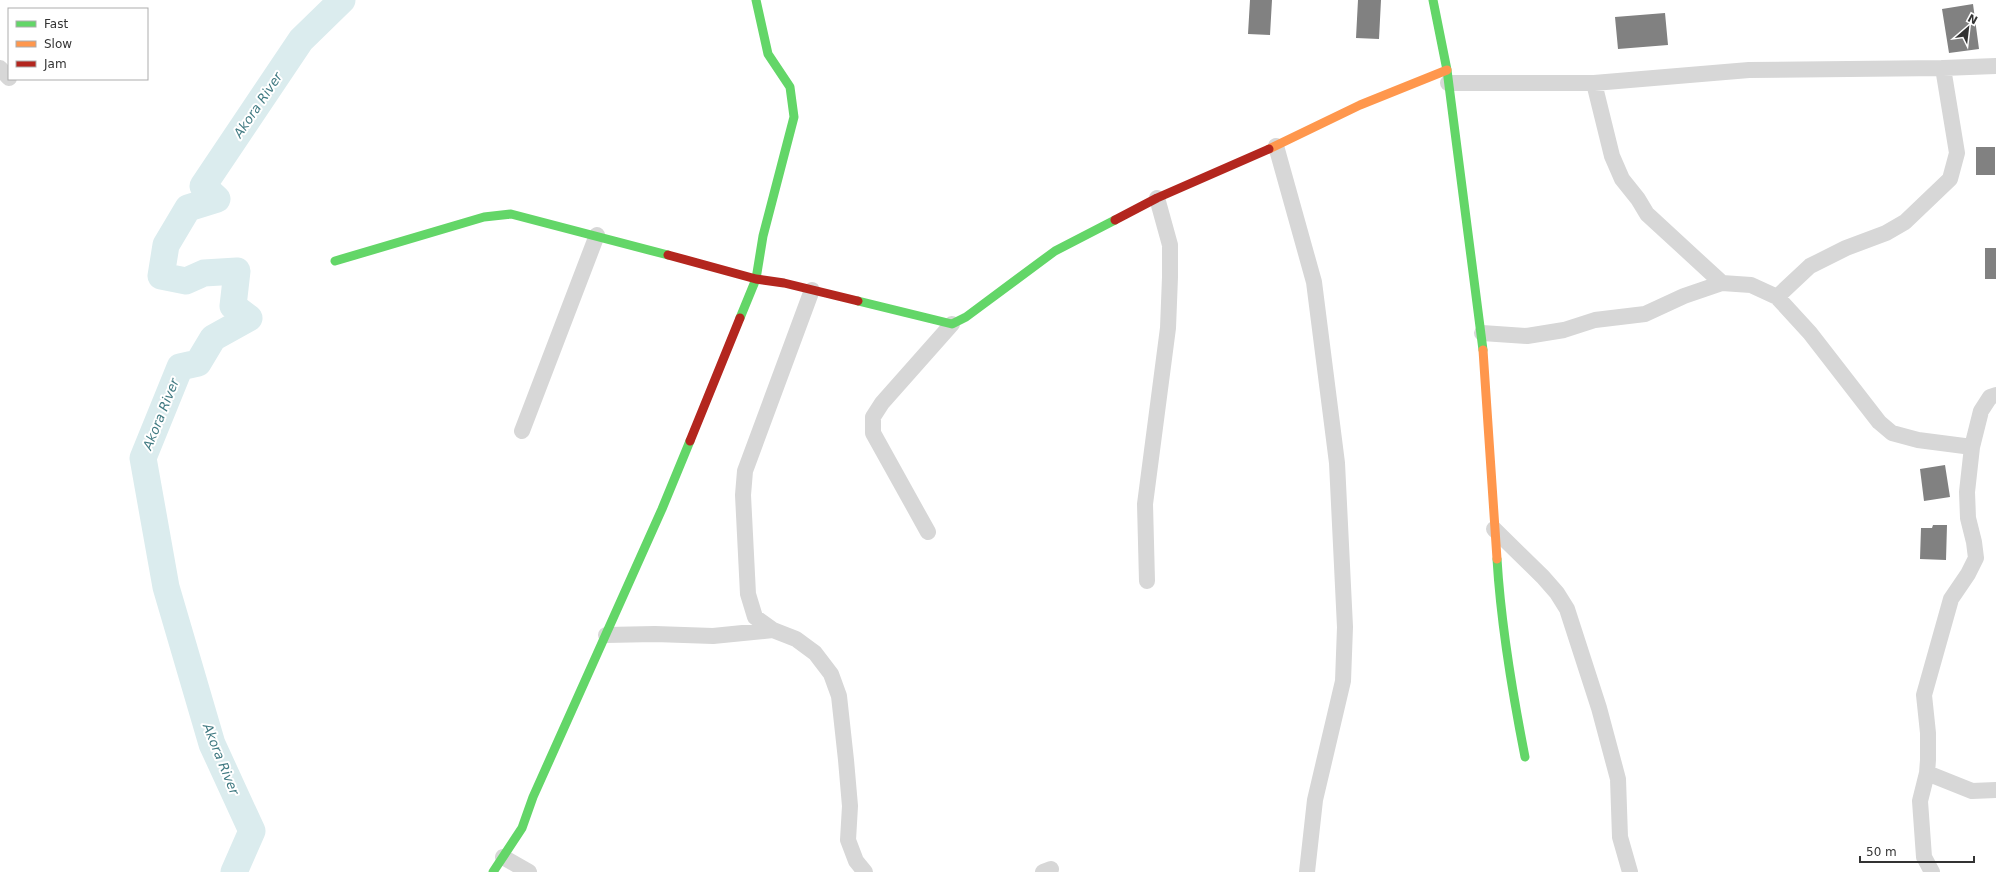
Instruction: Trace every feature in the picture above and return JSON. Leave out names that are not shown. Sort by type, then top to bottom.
[{"type":"street","points":[[493,872],[522,828],[533,797],[662,509],[756,279],[763,236],[794,117],[790,87],[768,54],[756,0]]},
{"type":"street","points":[[1433,0],[1448,77],[1482,333],[1500,608],[1507,662],[1525,757]]},
{"type":"street","points":[[928,532],[873,433],[873,417],[882,403],[952,324],[966,317],[1055,251],[1157,198],[1276,146],[1360,105],[1448,77],[1594,83],[1748,70],[1996,66]]},
{"type":"street","points":[[0,68],[8,77]]},
{"type":"street","points":[[1777,297],[1810,266],[1846,248],[1886,233],[1905,222],[1950,179],[1957,153],[1943,68]]},
{"type":"street","points":[[1594,83],[1612,156],[1622,179],[1638,199],[1647,214],[1722,283]]},
{"type":"street","points":[[1276,146],[1314,282],[1337,464],[1345,626],[1343,681],[1315,800],[1307,872]]},
{"type":"street","points":[[1147,581],[1145,504],[1168,328],[1170,277],[1170,245],[1157,198]]},
{"type":"street","points":[[334,261],[455,227],[484,217],[511,214],[597,235],[756,279],[812,290],[952,324]]},
{"type":"street","points":[[522,431],[597,235]]},
{"type":"street","points":[[1482,333],[1527,336],[1564,330],[1595,320],[1645,314],[1684,296],[1722,283],[1751,285],[1777,297],[1810,333],[1879,422],[1892,433],[1918,440],[1972,447]]},
{"type":"street","points":[[812,290],[745,471],[743,487],[748,594],[755,617],[773,630],[796,639],[816,653],[831,674],[839,696],[846,760],[850,806],[848,840],[856,861],[865,872]]},
{"type":"street","points":[[1932,872],[1924,856],[1920,801],[1927,773],[1928,733],[1924,695],[1951,599],[1968,574],[1976,558],[1968,518],[1968,492],[1972,447],[1981,411],[1990,397],[1996,395]]},
{"type":"street","points":[[1494,529],[1543,576],[1557,593],[1566,609],[1599,708],[1618,779],[1620,837],[1630,872]]},
{"type":"street","points":[[606,634],[713,636],[773,630]]},
{"type":"street","points":[[1927,773],[1972,791],[1996,790]]},
{"type":"street","points":[[504,857],[529,872]]},
{"type":"building","points":[[1250,0],[1272,0],[1270,35],[1248,34]]},
{"type":"building","points":[[1358,0],[1381,0],[1379,39],[1356,38]]},
{"type":"building","points":[[1973,4],[1979,49],[1949,53],[1942,9]]},
{"type":"building","points":[[1665,13],[1668,45],[1618,49],[1615,17]]},
{"type":"building","points":[[1976,147],[1995,147],[1995,175],[1976,175]]},
{"type":"building","points":[[1985,248],[1996,248],[1996,279],[1985,279]]},
{"type":"building","points":[[1945,465],[1950,497],[1924,501],[1920,469]]},
{"type":"building","points":[[1933,525],[1947,525],[1946,560],[1920,559],[1921,528],[1932,528]]},
{"type":"waterway","name":"Akora River","points":[[234,872],[252,831],[212,744],[166,587],[143,458],[180,367],[198,363],[213,338],[249,318],[233,306],[237,271],[204,273],[186,281],[161,276],[166,245],[188,208],[217,199],[203,186],[301,40],[342,0]]},
{"type":"traffic: fast","points":[[740,318],[756,279],[763,236],[794,117],[790,87],[768,54],[756,0]]},
{"type":"traffic: fast","points":[[1433,0],[1447,70],[1483,350]]},
{"type":"traffic: fast","points":[[335,261],[484,217],[511,214],[668,255]]},
{"type":"traffic: fast","points":[[858,301],[952,324],[966,317],[1055,251],[1115,220]]},
{"type":"traffic: fast","points":[[493,872],[522,828],[533,797],[662,509],[690,441]]},
{"type":"traffic: fast","points":[[1497,559],[1501,609],[1525,757]]},
{"type":"traffic: slow","points":[[1269,149],[1360,105],[1447,70]]},
{"type":"traffic: slow","points":[[1483,350],[1497,559]]},
{"type":"traffic: jam","points":[[1115,220],[1157,198],[1269,149]]},
{"type":"traffic: jam","points":[[668,255],[756,279],[784,283],[858,301]]},
{"type":"traffic: jam","points":[[690,441],[740,318]]}]
